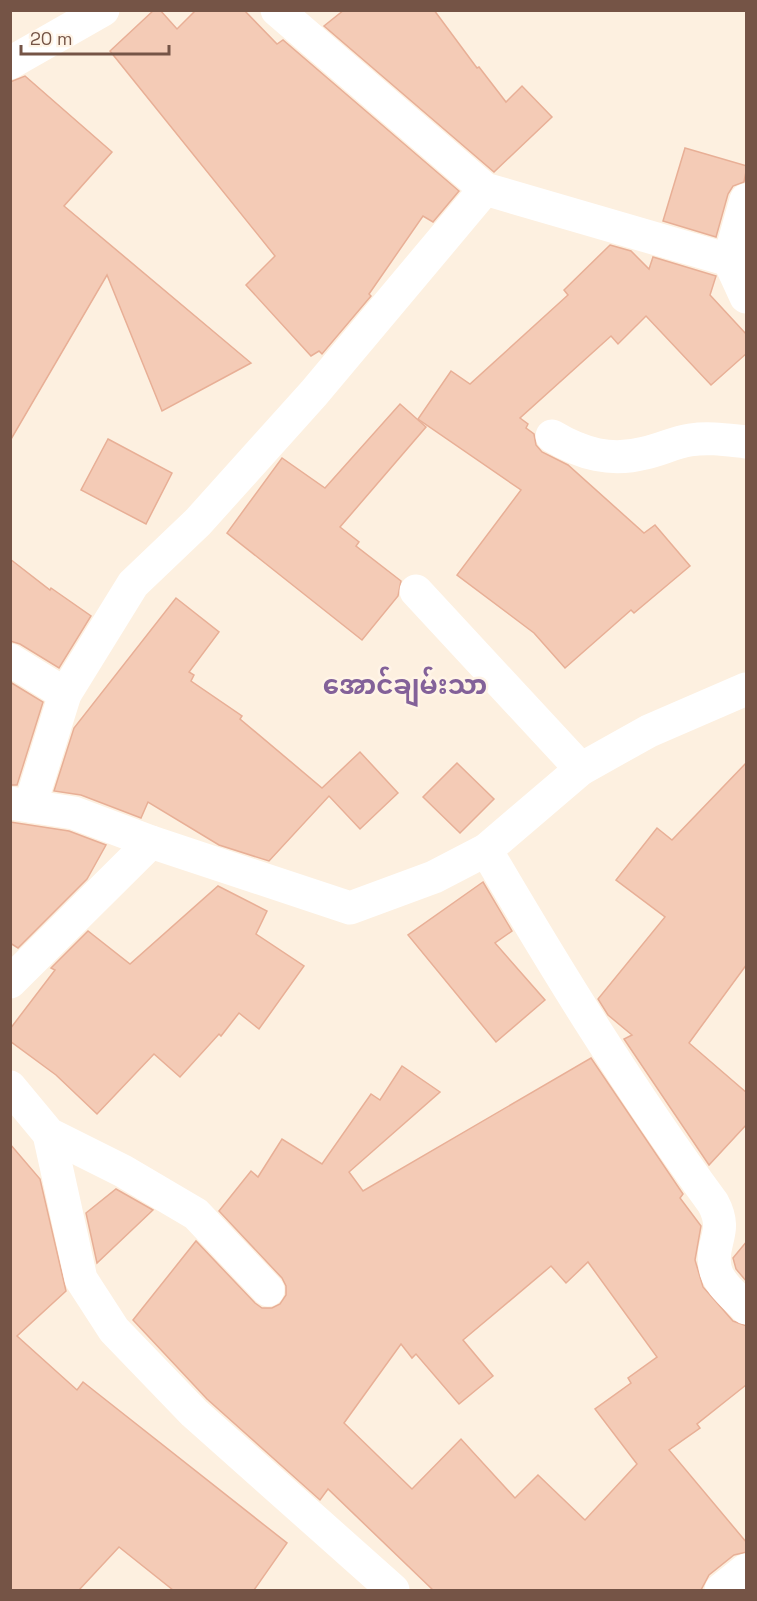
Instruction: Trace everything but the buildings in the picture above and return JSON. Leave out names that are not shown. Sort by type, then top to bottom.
[{"type":"street","points":[[10,63],[103,10]]},
{"type":"street","points":[[277,10],[484,189],[729,260]]},
{"type":"street","points":[[484,189],[314,393],[198,522],[134,584],[65,694],[20,805],[74,813],[151,842],[350,908],[434,877],[486,850],[581,769],[649,731],[747,689]]},
{"type":"street","points":[[747,200],[729,260],[747,297]]},
{"type":"street","points":[[552,436],[572,448],[611,459],[644,454],[687,440],[712,438],[747,442]]},
{"type":"street","points":[[416,591],[581,769]]},
{"type":"street","points":[[10,660],[65,694]]},
{"type":"street","points":[[10,982],[151,842]]},
{"type":"street","points":[[486,850],[558,973],[662,1133],[713,1203],[719,1214],[721,1230],[714,1253],[715,1269],[723,1284],[747,1308]]},
{"type":"street","points":[[10,1087],[49,1134],[123,1171],[196,1214],[268,1290]]},
{"type":"street","points":[[49,1134],[81,1279],[114,1330],[194,1413],[393,1590]]},
{"type":"street","points":[[722,1590],[747,1570]]},
{"type":"district","name":"အောင်ချမ်းသာ","points":[[405,685]]}]
